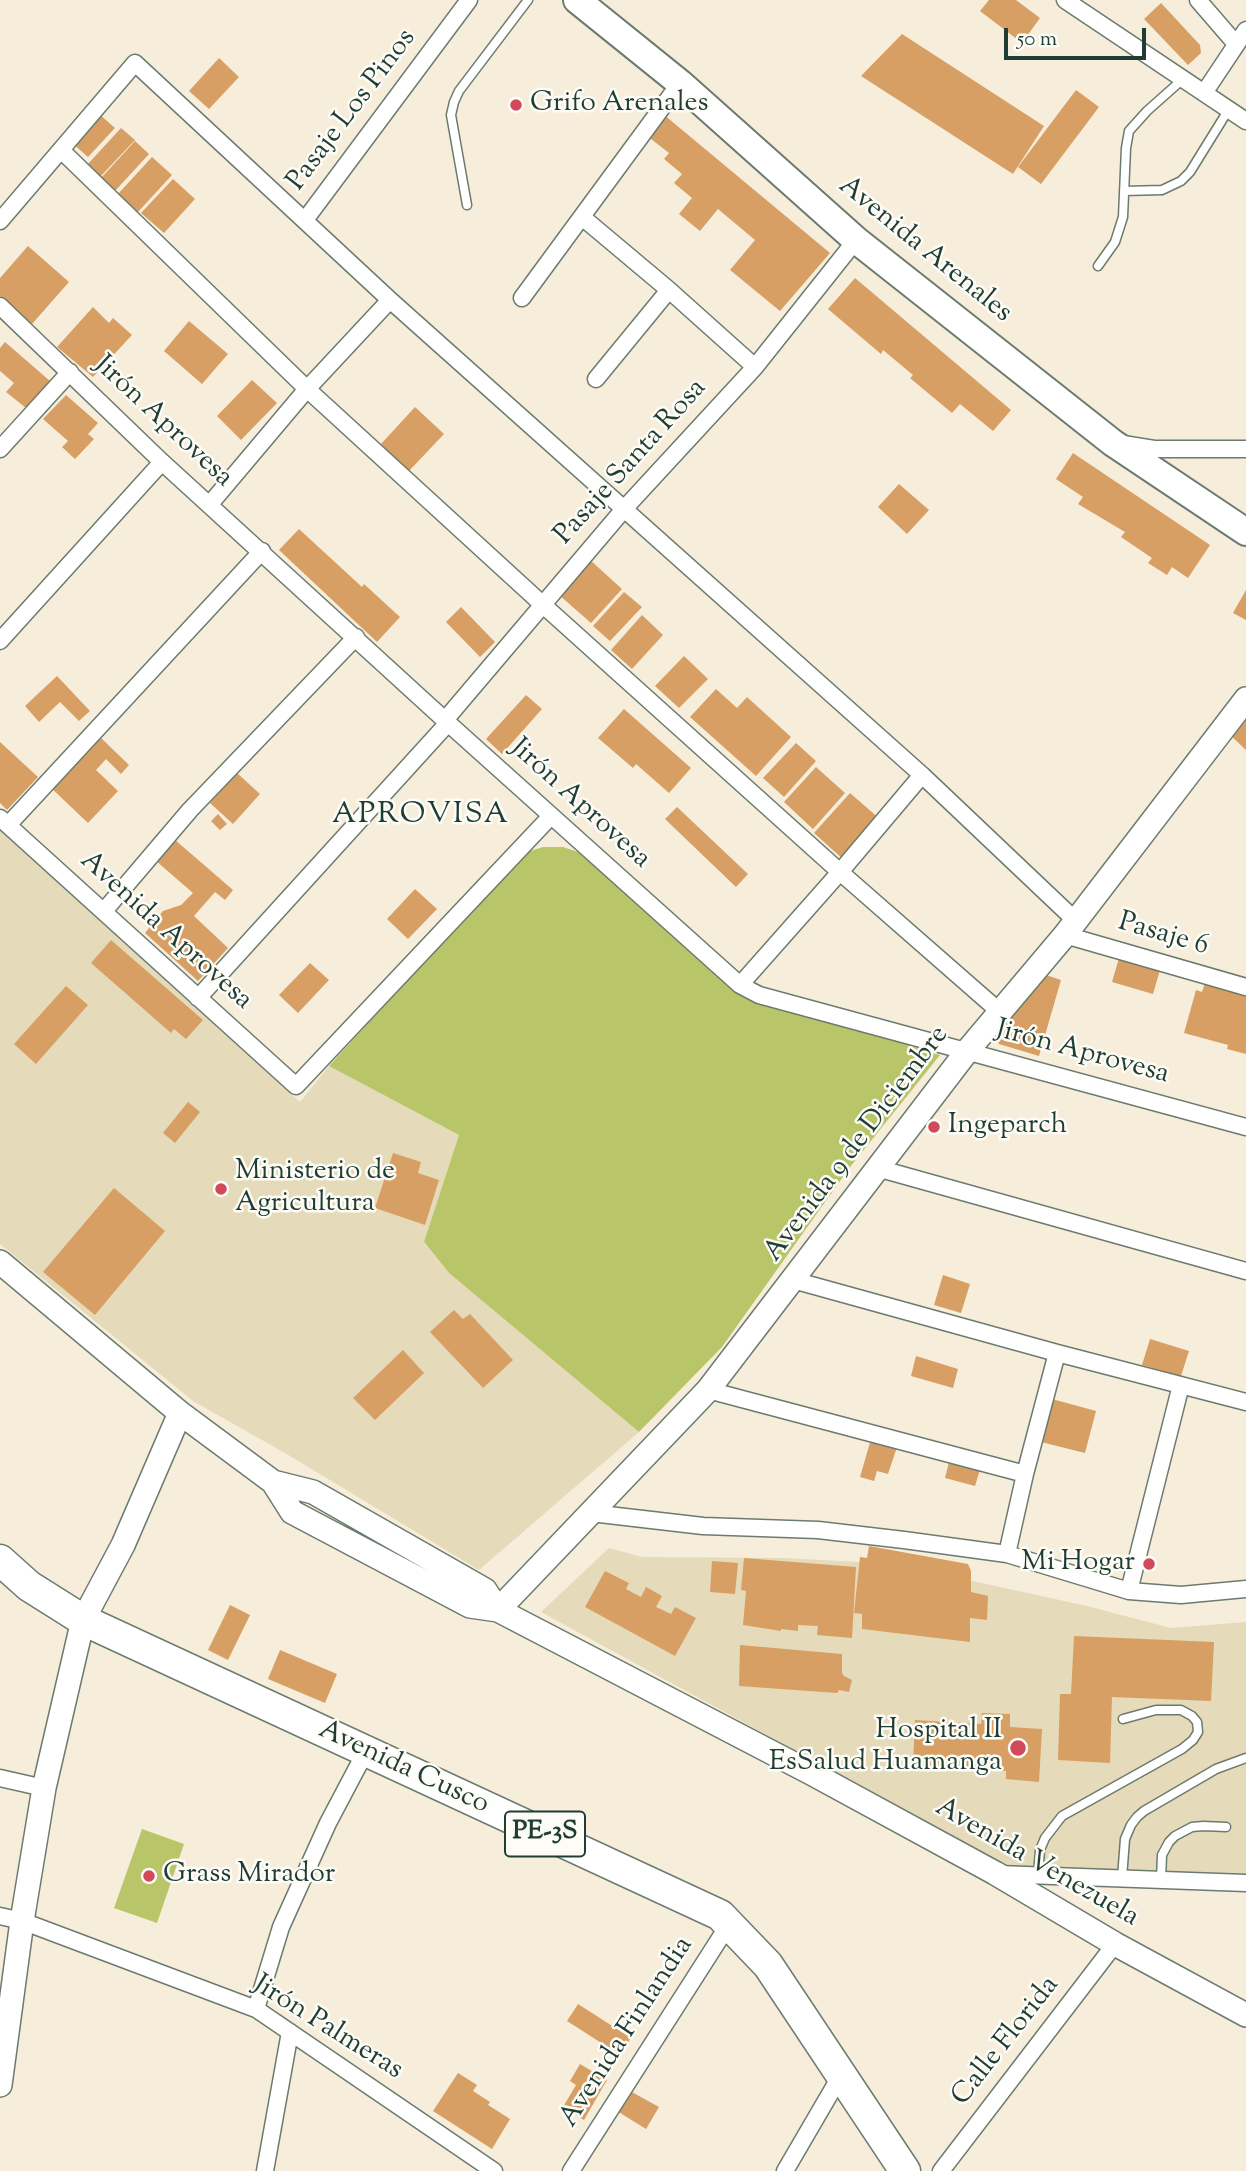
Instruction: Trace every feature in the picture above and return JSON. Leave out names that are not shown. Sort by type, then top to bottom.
[{"type":"highway","name":"Avenida Cusco","points":[[0,1560],[29,1586],[83,1620],[720,1915],[768,1965],[905,2171]]},
{"type":"main road","name":"Avenida Arenales","points":[[577,0],[680,83],[856,240],[1113,443],[1246,532]]},
{"type":"street","name":"Pasaje Los Pinos","points":[[304,219],[469,0]]},
{"type":"street","points":[[1065,0],[1246,121]]},
{"type":"street","points":[[1198,0],[1236,44]]},
{"type":"street","points":[[1204,93],[1246,30]]},
{"type":"street","points":[[0,220],[135,63],[390,300],[922,775],[1071,928]]},
{"type":"street","points":[[522,298],[680,83]]},
{"type":"street","points":[[61,150],[307,389],[840,872],[1000,1012]]},
{"type":"street","points":[[582,217],[669,289],[755,366]]},
{"type":"street","name":"Pasaje Santa Rosa","points":[[198,998],[447,722],[542,604],[624,509],[755,366],[856,240]]},
{"type":"street","points":[[596,379],[669,289]]},
{"type":"street","points":[[210,504],[307,389],[390,300]]},
{"type":"street","name":"Jirón Aprovesa","points":[[0,306],[162,462],[740,985],[760,995],[1246,1127]]},
{"type":"street","points":[[0,449],[69,372]]},
{"type":"street","points":[[1113,443],[1154,449],[1246,449]]},
{"type":"street","points":[[0,641],[162,462]]},
{"type":"street","points":[[4,821],[262,551]]},
{"type":"street","points":[[104,911],[190,810],[356,637]]},
{"type":"street","name":"Avenida 9 de Diciembre","points":[[498,1610],[708,1390],[968,1050],[1071,928],[1246,699]]},
{"type":"street","points":[[740,985],[922,775]]},
{"type":"street","name":"Avenida Aprovesa","points":[[4,821],[296,1086],[551,816]]},
{"type":"street","name":"Pasaje 6","points":[[1071,928],[1246,986]]},
{"type":"street","points":[[877,1168],[1246,1271]]},
{"type":"street","name":"Avenida Venezuela","points":[[0,1262],[180,1413],[273,1482],[292,1512],[470,1606],[498,1610],[813,1774],[1246,2015]]},
{"type":"street","points":[[793,1280],[1246,1402]]},
{"type":"street","points":[[1007,1554],[1025,1474],[1058,1353]]},
{"type":"street","points":[[1129,1591],[1181,1385]]},
{"type":"street","points":[[708,1390],[1025,1474]]},
{"type":"street","points":[[0,2085],[11,1919],[83,1620],[123,1545],[180,1413]]},
{"type":"street","points":[[591,1513],[702,1526],[818,1530],[904,1539],[1007,1554],[1129,1591],[1181,1595],[1246,1589]]},
{"type":"street","points":[[256,2009],[282,1927],[328,1823],[366,1751]]},
{"type":"street","points":[[0,1777],[44,1788]]},
{"type":"street","points":[[995,1873],[1246,1883]]},
{"type":"street","name":"Jirón Palmeras","points":[[11,1919],[256,2009],[494,2171]]},
{"type":"street","name":"Avenida Finlandia","points":[[571,2171],[729,1924]]},
{"type":"street","name":"Calle Florida","points":[[949,2168],[1115,1944]]},
{"type":"street","points":[[265,2171],[290,2032]]},
{"type":"street","points":[[785,2171],[841,2075]]},
{"type":"lane","points":[[467,205],[451,115],[454,102],[459,91],[528,0]]},
{"type":"lane","points":[[1098,266],[1115,242],[1124,217],[1129,131],[1183,79]]},
{"type":"lane","points":[[1124,191],[1162,190],[1181,181],[1190,172],[1229,109]]},
{"type":"lane","points":[[1038,1875],[1040,1850],[1045,1838],[1062,1816],[1182,1749],[1193,1740],[1198,1731],[1197,1722],[1181,1710],[1156,1710],[1123,1719]]},
{"type":"lane","points":[[1122,1878],[1125,1839],[1136,1817],[1216,1769],[1246,1758]]},
{"type":"lane","points":[[1161,1880],[1162,1855],[1168,1842],[1175,1836],[1192,1827],[1226,1827]]},
{"type":"shaded area","name":"Ministerio de Agricultura","points":[[0,830],[300,1102],[329,1066],[459,1135],[424,1243],[449,1273],[639,1432],[479,1570],[193,1401],[0,1244]]},
{"type":"shaded area","name":"Hospital II EsSalud Huamanga","points":[[609,1548],[642,1557],[785,1558],[895,1564],[1087,1606],[1171,1628],[1246,1622],[1246,1877],[1011,1868],[541,1612]]},
{"type":"green space","points":[[543,847],[563,847],[578,852],[735,991],[940,1055],[850,1167],[722,1347],[639,1432],[449,1273],[424,1242],[459,1135],[329,1066],[524,853]]},
{"type":"green space","name":"Grass Mirador","points":[[142,1829],[184,1844],[157,1923],[114,1908]]},
{"type":"building","points":[[989,0],[1016,0],[1040,18],[1022,43],[980,11]]},
{"type":"building","points":[[1161,3],[1200,45],[1201,53],[1188,65],[1144,19]]},
{"type":"building","points":[[902,34],[1044,126],[1013,174],[861,76]]},
{"type":"building","points":[[219,58],[239,77],[209,109],[189,91]]},
{"type":"building","points":[[1076,90],[1099,107],[1041,184],[1018,167]]},
{"type":"building","points":[[98,113],[115,128],[88,157],[71,142]]},
{"type":"building","points":[[663,114],[830,253],[780,311],[730,270],[755,240],[718,209],[700,231],[679,214],[692,198],[674,183],[682,174],[664,159],[669,153],[646,135]]},
{"type":"building","points":[[121,128],[135,140],[100,177],[87,165]]},
{"type":"building","points":[[135,141],[149,154],[115,191],[101,178]]},
{"type":"building","points":[[152,157],[172,175],[138,212],[118,194]]},
{"type":"building","points":[[173,179],[195,199],[164,233],[141,213]]},
{"type":"building","points":[[28,246],[69,282],[32,324],[0,296],[0,278]]},
{"type":"building","points":[[855,278],[1011,410],[993,431],[960,404],[952,413],[910,378],[913,375],[883,350],[881,354],[828,309]]},
{"type":"building","points":[[93,307],[109,323],[113,318],[132,335],[93,377],[57,347]]},
{"type":"building","points":[[189,321],[228,354],[202,384],[164,351]]},
{"type":"building","points":[[5,342],[50,381],[26,408],[6,392],[14,383],[0,371],[0,348]]},
{"type":"building","points":[[252,380],[277,403],[241,440],[217,416]]},
{"type":"building","points":[[66,395],[98,423],[88,434],[94,439],[75,459],[62,447],[68,441],[43,419]]},
{"type":"building","points":[[415,407],[444,434],[409,471],[381,444]]},
{"type":"building","points":[[1073,453],[1210,545],[1188,578],[1172,567],[1167,575],[1148,563],[1152,558],[1121,537],[1125,532],[1078,504],[1083,497],[1056,479]]},
{"type":"building","points":[[899,484],[929,510],[907,534],[878,507]]},
{"type":"building","points":[[299,529],[362,587],[364,584],[400,617],[377,642],[279,550]]},
{"type":"building","points":[[589,559],[622,589],[591,623],[558,594]]},
{"type":"building","points":[[1246,590],[1246,620],[1233,613]]},
{"type":"building","points":[[624,592],[642,607],[610,641],[593,626]]},
{"type":"building","points":[[461,607],[495,642],[480,657],[446,622]]},
{"type":"building","points":[[642,615],[663,635],[632,669],[611,650]]},
{"type":"building","points":[[684,656],[708,679],[679,708],[655,686]]},
{"type":"building","points":[[57,676],[90,711],[79,721],[60,702],[39,722],[25,706]]},
{"type":"building","points":[[716,689],[737,708],[747,697],[791,737],[756,776],[690,717]]},
{"type":"building","points":[[526,695],[542,709],[502,754],[486,739]]},
{"type":"building","points":[[624,709],[691,768],[669,793],[636,764],[633,768],[598,738]]},
{"type":"building","points":[[1246,714],[1246,750],[1228,733]]},
{"type":"building","points":[[98,735],[129,765],[121,774],[106,759],[96,770],[118,791],[88,823],[49,786]]},
{"type":"building","points":[[0,742],[38,777],[7,810],[0,803]]},
{"type":"building","points":[[796,743],[816,761],[784,797],[763,778]]},
{"type":"building","points":[[816,767],[845,793],[813,829],[784,802]]},
{"type":"building","points":[[237,773],[260,794],[233,824],[210,803]]},
{"type":"building","points":[[850,793],[881,820],[844,860],[814,833]]},
{"type":"building","points":[[677,807],[748,874],[736,887],[665,819]]},
{"type":"building","points":[[218,814],[227,824],[220,830],[211,821]]},
{"type":"building","points":[[174,839],[233,890],[225,900],[215,892],[194,916],[228,948],[198,981],[145,933],[163,911],[181,905],[193,893],[155,860]]},
{"type":"building","points":[[415,889],[437,909],[408,939],[387,919]]},
{"type":"building","points":[[111,940],[203,1020],[186,1039],[174,1029],[171,1033],[91,963]]},
{"type":"building","points":[[1119,958],[1160,970],[1153,994],[1112,982]]},
{"type":"building","points":[[310,963],[329,980],[298,1013],[279,995]]},
{"type":"building","points":[[1043,974],[1061,980],[1039,1056],[999,1044],[996,1035]]},
{"type":"building","points":[[1205,983],[1246,994],[1246,1054],[1227,1049],[1228,1045],[1184,1033],[1196,990],[1202,992]]},
{"type":"building","points":[[66,986],[88,1005],[36,1064],[14,1044]]},
{"type":"building","points":[[188,1102],[200,1112],[175,1143],[163,1133]]},
{"type":"building","points":[[393,1153],[421,1162],[418,1173],[439,1180],[425,1225],[375,1208]]},
{"type":"building","points":[[114,1188],[165,1231],[95,1315],[43,1272]]},
{"type":"building","points":[[943,1275],[970,1284],[961,1313],[934,1305]]},
{"type":"building","points":[[454,1310],[463,1319],[470,1314],[513,1360],[483,1388],[430,1332]]},
{"type":"building","points":[[1150,1339],[1189,1351],[1181,1376],[1142,1365]]},
{"type":"building","points":[[403,1350],[424,1373],[375,1420],[353,1398]]},
{"type":"building","points":[[916,1356],[958,1369],[953,1388],[911,1376]]},
{"type":"building","points":[[1052,1399],[1096,1411],[1085,1453],[1041,1442]]},
{"type":"building","points":[[871,1439],[897,1447],[888,1474],[877,1471],[874,1481],[860,1477]]},
{"type":"building","points":[[950,1458],[981,1466],[975,1486],[945,1478]]},
{"type":"building","points":[[869,1546],[968,1564],[971,1571],[971,1592],[988,1596],[987,1620],[970,1618],[970,1642],[862,1629],[862,1614],[854,1613],[860,1557],[867,1558]]},
{"type":"building","points":[[744,1558],[856,1567],[852,1638],[817,1635],[818,1626],[798,1625],[798,1631],[781,1631],[743,1625],[746,1591],[741,1590]]},
{"type":"building","points":[[712,1561],[738,1563],[735,1594],[710,1592]]},
{"type":"building","points":[[605,1571],[629,1583],[626,1589],[641,1597],[646,1587],[662,1596],[656,1607],[671,1614],[675,1607],[696,1618],[675,1656],[585,1607]]},
{"type":"building","points":[[230,1605],[250,1615],[228,1660],[208,1650]]},
{"type":"building","points":[[1074,1636],[1214,1642],[1211,1701],[1112,1697],[1110,1763],[1058,1760],[1060,1694],[1071,1694]]},
{"type":"building","points":[[740,1645],[842,1654],[842,1673],[852,1680],[849,1692],[739,1686]]},
{"type":"building","points":[[280,1650],[337,1674],[325,1703],[268,1679]]},
{"type":"building","points":[[982,1713],[1010,1714],[1010,1727],[1042,1729],[1039,1782],[1006,1779],[1006,1771],[913,1765],[915,1720],[981,1724]]},
{"type":"building","points":[[578,2004],[631,2038],[620,2055],[567,2021]]},
{"type":"building","points":[[580,2064],[607,2080],[584,2120],[563,2107],[576,2085],[570,2081]]},
{"type":"building","points":[[458,2073],[477,2085],[473,2091],[490,2102],[488,2105],[510,2119],[492,2149],[433,2111]]},
{"type":"building","points":[[630,2091],[659,2107],[646,2129],[617,2111]]},
{"type":"place","name":"Grifo Arenales","points":[[516,105]]},
{"type":"place","name":"Ingeparch","points":[[934,1127]]},
{"type":"place","name":"Ministerio de Agricultura","points":[[221,1189]]},
{"type":"place","name":"Mi Hogar","points":[[1149,1564]]},
{"type":"place","name":"Hospital II EsSalud Huamanga","points":[[1018,1748]]},
{"type":"place","name":"Grass Mirador","points":[[149,1876]]},
{"type":"district","name":"APROVISA","points":[[421,817]]}]
